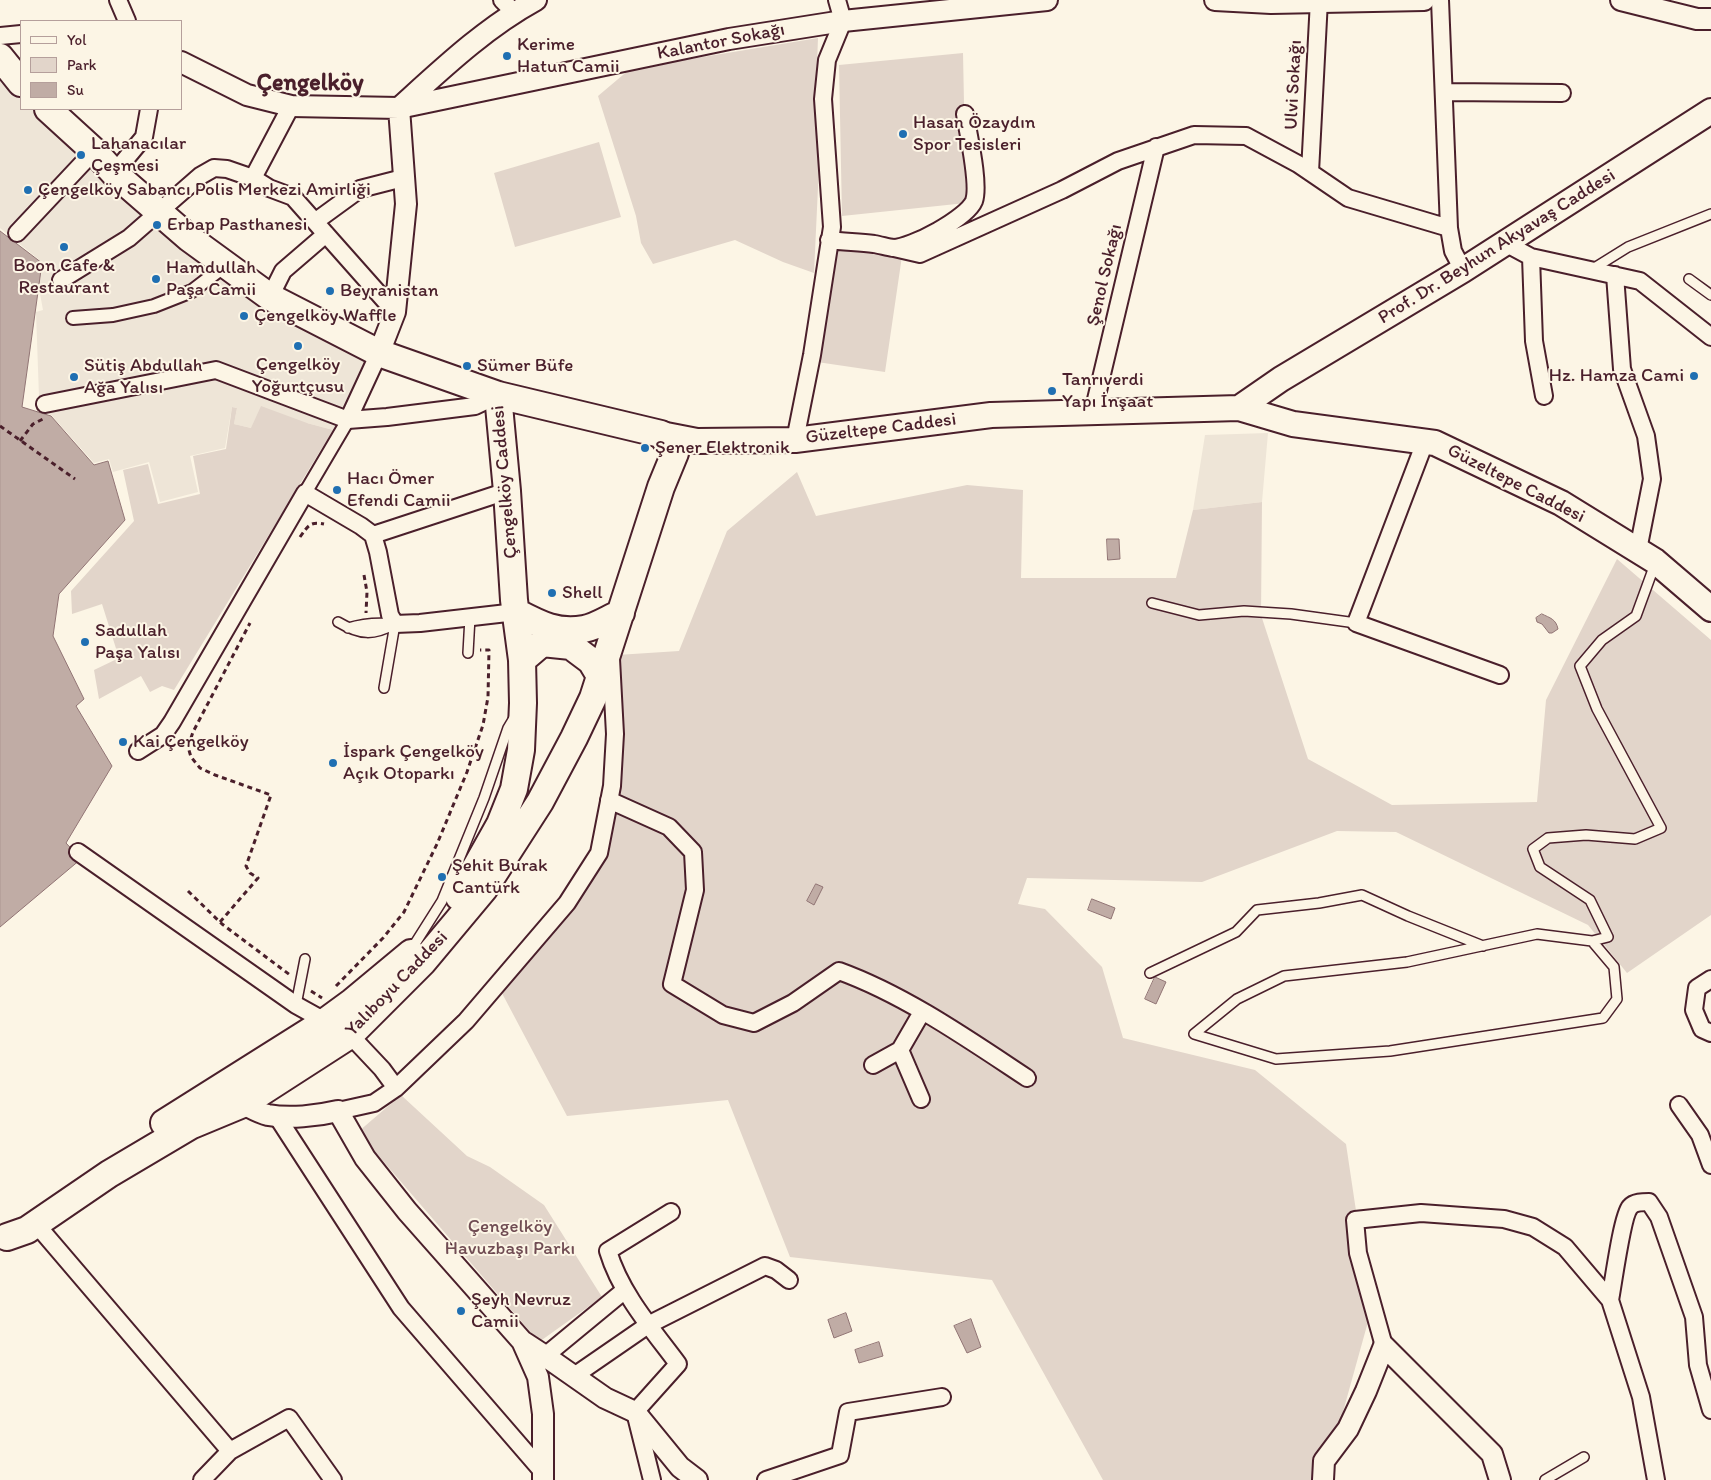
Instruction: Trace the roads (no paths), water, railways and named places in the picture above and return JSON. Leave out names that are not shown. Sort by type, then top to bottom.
[{"type":"main road","points":[[0,57],[20,82]]},
{"type":"main road","name":"Çengelköy Caddesi","points":[[49,110],[94,151],[114,173],[188,238],[270,297],[379,353],[498,395],[507,491],[514,600],[522,660]]},
{"type":"main road","name":"Prof. Dr. Beyhun Akyavaş Caddesi","points":[[1239,408],[1281,379],[1463,270],[1711,111]]},
{"type":"main road","name":"Güzeltepe Caddesi","points":[[498,395],[678,443],[795,440],[991,415],[1239,408],[1294,424],[1436,443],[1561,503],[1647,556],[1711,609]]},
{"type":"main road","name":"Yalıboyu Caddesi","points":[[3,1240],[27,1230],[109,1174],[190,1126],[243,1104],[350,1035],[423,962],[484,889],[545,792],[590,706],[661,487],[678,443]]},
{"type":"main road","points":[[516,612],[540,625],[557,631],[585,629],[621,613]]},
{"type":"main road","points":[[522,660],[542,643],[572,646],[591,661],[600,676]]},
{"type":"main road","name":"Yalıboyu Caddesi","points":[[3,1240],[22,1218],[122,1150],[326,1021],[405,959],[442,921],[466,887],[500,824],[514,790],[521,750],[522,660]]},
{"type":"street","points":[[118,0],[127,20]]},
{"type":"street","points":[[138,751],[163,734],[172,722],[348,420],[379,353],[395,312],[406,204],[399,108],[508,6],[536,0]]},
{"type":"street","points":[[795,440],[812,355],[832,227],[823,99],[827,60],[842,21],[838,0]]},
{"type":"street","name":"Kalantor Sokağı","points":[[182,62],[247,95],[291,106],[399,108],[729,39],[842,21],[1047,0]]},
{"type":"street","points":[[1215,0],[1271,3],[1424,0]]},
{"type":"street","points":[[1440,0],[1448,228],[1453,250],[1463,270]]},
{"type":"street","points":[[1621,0],[1697,19],[1711,19]]},
{"type":"street","name":"Ulvi Sokağı","points":[[1310,172],[1319,1]]},
{"type":"street","points":[[0,36],[20,34]]},
{"type":"street","points":[[1444,92],[1562,93]]},
{"type":"street","points":[[253,178],[291,106]]},
{"type":"street","points":[[114,173],[144,137],[149,110]]},
{"type":"street","points":[[894,248],[912,243],[941,229],[959,217],[974,201],[975,178],[965,114]]},
{"type":"street","points":[[829,240],[875,244],[920,254],[1062,190],[1118,161],[1194,135],[1246,136],[1298,164],[1348,198],[1448,228]]},
{"type":"street","name":"Şenol Sokağı","points":[[1092,412],[1156,147]]},
{"type":"street","points":[[17,233],[94,151]]},
{"type":"street","points":[[61,280],[129,238],[192,182],[214,168],[227,169],[253,178],[269,188],[293,197],[395,312]]},
{"type":"street","points":[[270,297],[283,271],[321,228],[360,189],[403,178]]},
{"type":"street","points":[[1505,243],[1531,257],[1640,281],[1711,337]]},
{"type":"street","points":[[1531,257],[1534,341],[1544,396]]},
{"type":"street","points":[[73,318],[113,315],[154,306],[192,291],[226,265]]},
{"type":"street","points":[[1615,275],[1622,370],[1646,436],[1652,479],[1647,556]]},
{"type":"street","points":[[48,410],[216,370],[348,420],[476,406],[498,395]]},
{"type":"street","points":[[1425,442],[1356,623],[1500,675]]},
{"type":"street","points":[[373,535],[507,491]]},
{"type":"street","points":[[305,493],[373,535],[393,620],[420,623],[516,612]]},
{"type":"street","points":[[243,1104],[266,1114],[276,1116],[319,1115],[374,1103],[396,1088],[466,1021],[566,903],[599,853],[612,786],[614,734],[611,644]]},
{"type":"street","points":[[609,800],[670,827],[693,852],[696,890],[672,984],[723,1015],[754,1023],[793,1004],[839,971],[864,980],[953,1029],[1027,1078]]},
{"type":"street","points":[[78,852],[296,1004],[350,1035],[382,1068],[396,1088]]},
{"type":"street","points":[[1711,979],[1697,988],[1694,1010],[1702,1029],[1711,1034]]},
{"type":"street","points":[[873,1065],[900,1050],[922,1012]]},
{"type":"street","points":[[900,1050],[921,1099]]},
{"type":"street","points":[[1678,1105],[1700,1135],[1711,1165]]},
{"type":"street","points":[[338,1111],[365,1158],[407,1211],[522,1341],[605,1398],[635,1412],[680,1467],[697,1480]]},
{"type":"street","points":[[276,1116],[401,1308],[543,1476]]},
{"type":"street","points":[[1610,1300],[1624,1220],[1630,1207],[1638,1203],[1649,1202],[1659,1216],[1694,1316],[1698,1365],[1711,1410]]},
{"type":"street","points":[[635,1412],[678,1364],[635,1308],[612,1265],[608,1251],[671,1212]]},
{"type":"street","points":[[1500,1480],[1492,1454],[1384,1346],[1358,1253],[1355,1220],[1420,1213],[1504,1219],[1533,1227],[1565,1247],[1610,1300],[1641,1397],[1656,1480]]},
{"type":"street","points":[[36,1224],[230,1451]]},
{"type":"street","points":[[574,1376],[648,1325],[765,1266],[776,1270],[789,1280]]},
{"type":"street","points":[[545,1356],[625,1290]]},
{"type":"street","points":[[522,1341],[538,1377],[543,1414],[543,1476]]},
{"type":"street","points":[[1323,1480],[1324,1461],[1348,1429],[1384,1346]]},
{"type":"street","points":[[766,1480],[840,1455],[848,1412],[942,1397]]},
{"type":"street","points":[[635,1412],[652,1480]]},
{"type":"street","points":[[211,1477],[230,1451],[289,1418],[333,1480]]},
{"type":"lane","points":[[1591,270],[1628,246],[1711,214]]},
{"type":"lane","points":[[1689,279],[1711,295]]},
{"type":"lane","points":[[1592,941],[1614,966],[1617,1000],[1603,1018],[1390,1051],[1276,1059],[1194,1034],[1237,998],[1284,976],[1408,962],[1537,934],[1592,941],[1608,937],[1590,900],[1540,867],[1534,849],[1548,838],[1586,835],[1635,839],[1661,828],[1597,709],[1580,666],[1602,640],[1636,616],[1647,556]]},
{"type":"lane","points":[[1152,603],[1198,615],[1244,611],[1291,614],[1356,623]]},
{"type":"lane","points":[[470,616],[471,651]]},
{"type":"lane","points":[[338,622],[348,628],[393,620],[384,688]]},
{"type":"lane","points":[[1150,973],[1236,932],[1257,910],[1362,895],[1408,916],[1484,946]]},
{"type":"lane","points":[[296,1004],[305,959]]},
{"type":"lane","points":[[1545,1480],[1584,1457]]},
{"type":"water","points":[[0,231],[42,263],[22,407],[51,416],[94,465],[108,461],[125,520],[59,594],[53,636],[84,699],[76,706],[112,766],[66,843],[81,859],[0,927]]},
{"type":"water","points":[[1107,539],[1119,539],[1120,559],[1108,560]]},
{"type":"water","points":[[1542,614],[1554,621],[1558,629],[1549,633],[1542,624],[1537,622],[1536,618]]},
{"type":"water","points":[[816,884],[823,887],[814,905],[807,901]]},
{"type":"water","points":[[1092,899],[1115,908],[1111,919],[1088,910]]},
{"type":"water","points":[[1155,977],[1166,982],[1156,1004],[1145,999]]},
{"type":"water","points":[[846,1313],[852,1331],[834,1338],[828,1320]]},
{"type":"water","points":[[971,1319],[981,1347],[967,1353],[954,1326]]},
{"type":"water","points":[[879,1342],[883,1356],[859,1363],[855,1350]]},
{"type":"place","name":"Kerime Hatun Camii","points":[[507,56]]},
{"type":"place","name":"Hasan Özaydın Spor Tesisleri","points":[[903,134]]},
{"type":"place","name":"Lahanacılar Çeşmesi","points":[[81,155]]},
{"type":"place","name":"Çengelköy Sabancı Polis Merkezi Amirliği","points":[[28,190]]},
{"type":"place","name":"Erbap Pasthanesi","points":[[157,225]]},
{"type":"place","name":"Boon Cafe & Restaurant","points":[[64,247]]},
{"type":"place","name":"Hamdullah Paşa Camii","points":[[156,279]]},
{"type":"place","name":"Beyranistan","points":[[330,291]]},
{"type":"place","name":"Çengelköy Waffle","points":[[244,316]]},
{"type":"place","name":"Çengelköy Yoğurtçusu","points":[[298,346]]},
{"type":"place","name":"Sümer Büfe","points":[[467,366]]},
{"type":"place","name":"Hz. Hamza Cami","points":[[1694,376]]},
{"type":"place","name":"Sütiş Abdullah Ağa Yalısı","points":[[74,377]]},
{"type":"place","name":"Tanrıverdi Yapı İnşaat","points":[[1052,391]]},
{"type":"place","name":"Şener Elektronik","points":[[645,448]]},
{"type":"place","name":"Hacı Ömer Efendi Camii","points":[[337,490]]},
{"type":"place","name":"Shell","points":[[552,593]]},
{"type":"place","name":"Sadullah Paşa Yalısı","points":[[85,642]]},
{"type":"place","name":"Kai Çengelköy","points":[[123,742]]},
{"type":"place","name":"İspark Çengelköy Açık Otoparkı","points":[[333,763]]},
{"type":"place","name":"Şehit Burak Cantürk","points":[[442,877]]},
{"type":"place","name":"Şeyh Nevruz Camii","points":[[461,1311]]},
{"type":"district","name":"Çengelköy","points":[[310,84]]},
{"type":"park label","name":"Çengelköy Havuzbaşı Parkı","points":[[510,1238]]}]
